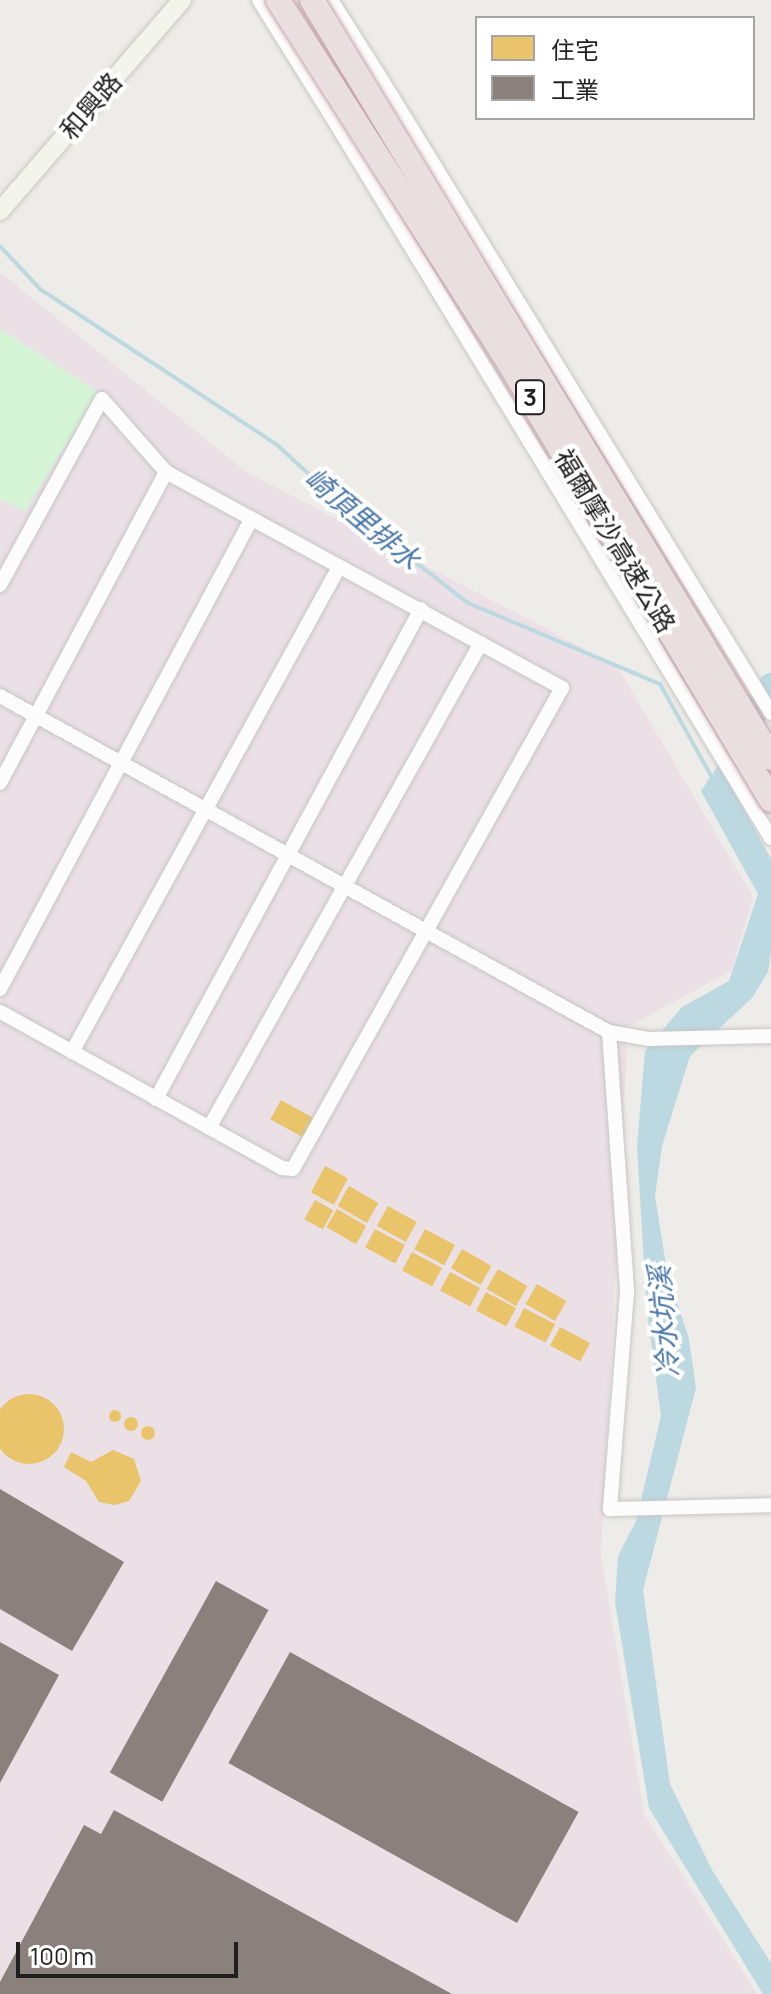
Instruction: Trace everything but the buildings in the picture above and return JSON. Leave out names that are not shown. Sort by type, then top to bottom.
[{"type":"highway","name":"福爾摩沙高速公路","points":[[278,0],[503,353],[763,806]]},
{"type":"highway","name":"福爾摩沙高速公路","points":[[312,0],[771,758]]},
{"type":"street","name":"和興路","points":[[0,211],[182,0]]},
{"type":"street","points":[[259,0],[696,715],[763,806],[771,838]]},
{"type":"street","points":[[331,0],[771,713]]},
{"type":"street","points":[[329,112],[378,74]]},
{"type":"street","points":[[0,585],[102,399],[166,472],[338,569],[421,609],[562,688],[430,934],[293,1169],[209,1128],[0,1012]]},
{"type":"street","points":[[0,783],[166,472]]},
{"type":"street","points":[[590,541],[642,504]]},
{"type":"street","points":[[0,989],[124,765],[251,520]]},
{"type":"street","points":[[72,1052],[338,569]]},
{"type":"street","points":[[156,1099],[291,856],[421,609]]},
{"type":"street","points":[[209,1128],[481,643]]},
{"type":"street","points":[[0,696],[609,1032],[649,1039],[771,1036]]},
{"type":"street","points":[[609,1032],[627,1292],[610,1509],[771,1505]]},
{"type":"shaded area","points":[[0,272],[245,471],[617,666],[753,897],[732,970],[628,1027],[601,1556],[644,1814],[757,1994],[0,1994]]},
{"type":"green space","points":[[0,329],[99,392],[25,511],[0,499]]},
{"type":"water","points":[[719,764],[771,859],[771,951],[768,972],[752,998],[690,1056],[662,1146],[655,1196],[667,1271],[689,1339],[696,1388],[643,1590],[670,1784],[712,1870],[771,1963],[771,1994],[763,1994],[649,1808],[615,1602],[618,1556],[636,1521],[661,1416],[647,1312],[637,1147],[645,1051],[682,1007],[729,981],[758,894],[701,791]]},
{"type":"waterway","name":"崎頂里排水","points":[[0,246],[40,289],[276,444],[348,510],[468,603],[660,684],[714,781]]},
{"type":"waterway","name":"冷水坑溪","points":[[738,741],[771,686]]}]
